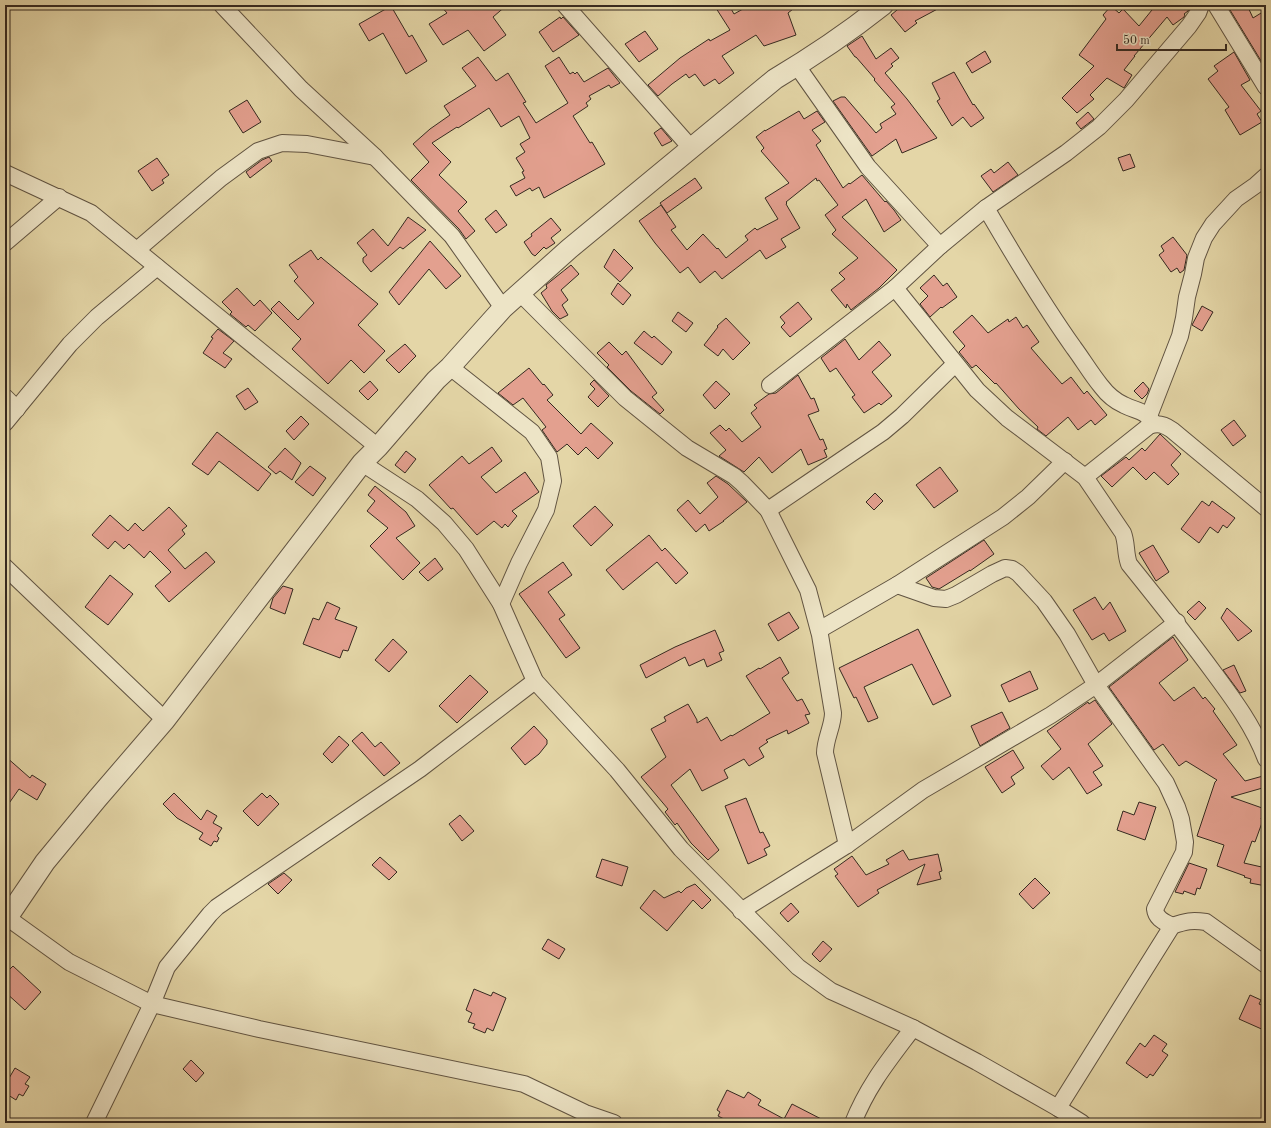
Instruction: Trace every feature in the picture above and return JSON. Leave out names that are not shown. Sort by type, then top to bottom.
[{"type":"street","points":[[222,5],[301,89],[375,157],[452,236],[503,308]]},
{"type":"street","points":[[565,5],[692,149]]},
{"type":"street","points":[[614,1123],[585,1113],[524,1084],[259,1029],[152,1004],[69,962],[6,918],[45,862],[165,720],[362,463],[503,308],[569,249],[692,149],[774,79],[797,66],[883,5]]},
{"type":"street","points":[[770,385],[895,288],[940,246],[986,208],[1066,153],[1099,127],[1126,100],[1189,26],[1198,13],[1201,5]]},
{"type":"street","points":[[1216,5],[1266,87]]},
{"type":"street","points":[[797,66],[868,167],[940,246]]},
{"type":"street","points":[[138,250],[221,178],[258,151],[282,143],[307,144],[375,157]]},
{"type":"street","points":[[5,173],[91,212],[378,447]]},
{"type":"street","points":[[1085,476],[1152,420],[1180,336],[1187,297],[1194,274],[1196,258],[1204,238],[1213,224],[1236,199],[1266,176]]},
{"type":"street","points":[[5,243],[59,197]]},
{"type":"street","points":[[986,208],[1021,268],[1053,318],[1101,386],[1117,401],[1172,430],[1266,508]]},
{"type":"street","points":[[5,423],[70,344],[97,317],[157,267]]},
{"type":"street","points":[[895,288],[977,390],[1007,418],[1085,476],[1123,533],[1126,543],[1125,552],[1129,564],[1177,622],[1238,707],[1260,742],[1266,759]]},
{"type":"street","points":[[520,292],[625,398],[681,444],[734,476],[768,510],[808,590],[818,630],[833,713],[825,752],[847,845]]},
{"type":"street","points":[[768,510],[883,432],[902,416],[955,364]]},
{"type":"street","points":[[450,367],[532,432],[549,457],[553,481],[546,510],[519,563],[501,604]]},
{"type":"street","points":[[5,397],[17,409]]},
{"type":"street","points":[[818,630],[897,585],[1016,508],[1065,462]]},
{"type":"street","points":[[362,463],[417,500],[444,523],[466,549],[501,604],[535,681],[617,770],[681,849],[798,967],[831,991],[914,1028],[977,1062],[1082,1123]]},
{"type":"street","points":[[5,567],[165,720]]},
{"type":"street","points":[[897,585],[934,598],[946,599],[956,596],[992,574],[1005,568],[1012,569],[1018,573],[1044,601],[1067,634],[1096,685],[1166,783],[1177,807],[1185,842],[1184,852],[1155,909],[1160,918],[1172,926]]},
{"type":"street","points":[[741,911],[847,845],[924,790],[1051,715],[1096,685],[1177,622]]},
{"type":"street","points":[[94,1123],[152,1004],[167,967],[210,914],[217,907],[420,769],[535,681]]},
{"type":"street","points":[[1058,1108],[1172,926],[1196,920],[1206,922],[1266,966]]},
{"type":"street","points":[[853,1123],[878,1074],[914,1028]]},
{"type":"building","points":[[440,5],[507,5],[493,17],[506,35],[484,51],[468,30],[443,45],[429,24],[447,13]]},
{"type":"building","points":[[714,5],[729,5],[734,14],[750,5],[798,5],[788,13],[796,35],[764,46],[756,35],[722,56],[734,73],[719,84],[715,79],[704,86],[695,74],[689,78],[686,74],[658,96],[648,85],[680,58],[709,39],[710,41],[730,30]]},
{"type":"building","points":[[903,5],[945,5],[915,21],[917,23],[905,32],[891,15]]},
{"type":"building","points":[[1156,5],[1191,5],[1188,11],[1184,14],[1184,17],[1173,25],[1167,17],[1134,56],[1124,70],[1132,75],[1124,88],[1107,78],[1090,95],[1094,99],[1077,113],[1062,98],[1094,66],[1079,55],[1106,19],[1103,15],[1111,6],[1119,13],[1123,9],[1139,26]]},
{"type":"building","points":[[1227,5],[1247,5],[1253,18],[1266,10],[1266,69]]},
{"type":"building","points":[[391,6],[409,37],[412,35],[427,61],[406,74],[383,33],[369,41],[359,24]]},
{"type":"building","points":[[560,17],[561,19],[563,17],[579,35],[553,52],[539,32]]},
{"type":"building","points":[[645,31],[658,49],[639,62],[625,44]]},
{"type":"building","points":[[862,36],[876,59],[891,48],[899,58],[891,64],[893,66],[885,73],[937,138],[902,153],[896,139],[872,156],[833,101],[841,97],[845,97],[876,133],[882,128],[880,124],[896,114],[891,107],[895,104],[847,46]]},
{"type":"building","points":[[985,51],[991,62],[972,73],[966,63]]},
{"type":"building","points":[[1234,52],[1250,80],[1241,85],[1261,111],[1257,114],[1262,122],[1240,135],[1225,110],[1229,107],[1208,79],[1218,71],[1214,66]]},
{"type":"building","points":[[478,57],[496,81],[508,73],[526,102],[523,103],[536,123],[568,103],[545,66],[559,57],[570,74],[573,72],[575,74],[577,72],[584,82],[608,68],[620,83],[611,88],[609,85],[589,96],[591,99],[586,103],[588,106],[573,116],[590,143],[592,142],[605,164],[544,198],[539,187],[532,191],[530,188],[516,196],[510,186],[525,178],[522,172],[524,171],[516,158],[525,152],[520,144],[530,138],[519,116],[501,127],[489,108],[432,143],[451,162],[439,175],[467,202],[458,211],[475,231],[466,239],[459,229],[411,180],[429,162],[413,144],[430,129],[450,115],[444,106],[476,86],[462,68]]},
{"type":"building","points":[[954,72],[973,105],[974,104],[984,118],[971,127],[963,117],[952,126],[937,101],[940,99],[932,83]]},
{"type":"building","points":[[247,100],[261,122],[243,133],[229,111]]},
{"type":"building","points":[[799,111],[804,119],[817,111],[825,122],[812,130],[821,141],[816,145],[843,188],[862,175],[885,202],[886,201],[894,210],[901,220],[884,232],[866,199],[842,217],[897,270],[879,288],[851,310],[847,304],[846,308],[831,290],[845,279],[839,273],[858,258],[832,234],[836,230],[825,215],[838,205],[816,178],[786,202],[800,228],[781,239],[786,247],[766,259],[760,250],[722,279],[715,271],[700,283],[688,267],[680,273],[639,221],[661,205],[676,227],[671,230],[687,250],[703,234],[726,258],[748,240],[745,236],[755,228],[757,230],[778,219],[765,198],[789,183],[761,151],[764,148],[756,137],[765,130]]},
{"type":"building","points":[[1088,112],[1094,119],[1081,129],[1076,123]]},
{"type":"building","points":[[661,128],[672,141],[662,146],[654,133]]},
{"type":"building","points":[[1130,154],[1135,167],[1123,171],[1118,158]]},
{"type":"building","points":[[269,157],[272,161],[250,178],[246,172],[262,160]]},
{"type":"building","points":[[157,158],[169,175],[162,180],[164,183],[152,191],[138,171]]},
{"type":"building","points":[[1008,162],[1018,175],[993,192],[981,176],[991,169],[994,173]]},
{"type":"building","points":[[695,178],[702,188],[667,213],[660,203]]},
{"type":"building","points":[[496,210],[507,225],[496,233],[485,219]]},
{"type":"building","points":[[408,217],[426,230],[403,249],[400,247],[371,272],[363,262],[363,258],[367,255],[357,243],[373,229],[388,246]]},
{"type":"building","points":[[551,218],[561,230],[551,238],[555,243],[546,249],[544,247],[535,256],[524,242],[532,236],[531,234]]},
{"type":"building","points":[[1173,237],[1187,255],[1184,270],[1180,273],[1177,268],[1171,272],[1159,255],[1164,251],[1161,246]]},
{"type":"building","points":[[430,241],[461,276],[446,289],[429,269],[399,305],[389,292]]},
{"type":"building","points":[[614,249],[633,268],[620,282],[604,267]]},
{"type":"building","points":[[311,250],[318,260],[321,257],[378,304],[358,325],[385,351],[364,373],[351,360],[328,384],[292,349],[301,339],[271,309],[279,301],[298,320],[314,303],[294,281],[298,277],[289,265]]},
{"type":"building","points":[[571,265],[579,274],[561,290],[568,300],[562,305],[568,315],[560,319],[552,311],[541,293],[547,288],[546,285]]},
{"type":"building","points":[[934,275],[943,286],[947,283],[957,297],[942,308],[941,307],[930,317],[920,304],[928,296],[920,288]]},
{"type":"building","points":[[618,283],[631,295],[623,305],[611,294]]},
{"type":"building","points":[[237,288],[254,306],[260,300],[272,313],[255,331],[248,325],[246,327],[230,314],[232,312],[222,302]]},
{"type":"building","points":[[798,302],[812,319],[790,337],[781,327],[785,323],[780,317]]},
{"type":"building","points":[[1202,306],[1213,312],[1202,331],[1192,325]]},
{"type":"building","points":[[678,312],[693,323],[686,332],[672,321]]},
{"type":"building","points":[[972,315],[988,333],[1008,319],[1009,322],[1016,317],[1023,328],[1027,325],[1039,342],[1031,348],[1062,384],[1071,377],[1084,394],[1087,391],[1107,415],[1095,425],[1091,420],[1078,430],[1068,417],[1046,436],[1037,429],[1038,427],[1019,409],[996,383],[995,384],[976,365],[972,368],[959,352],[965,346],[953,332]]},
{"type":"building","points":[[726,318],[750,343],[733,360],[723,349],[718,356],[704,345],[718,327],[717,326]]},
{"type":"building","points":[[218,329],[234,341],[223,353],[232,359],[225,368],[203,353],[213,338],[211,337]]},
{"type":"building","points":[[644,331],[652,338],[654,336],[672,352],[662,365],[634,343]]},
{"type":"building","points":[[845,339],[859,360],[879,341],[891,355],[872,372],[892,396],[881,405],[879,403],[864,413],[852,397],[855,395],[836,368],[830,372],[821,358]]},
{"type":"building","points":[[609,342],[622,355],[626,351],[657,393],[652,397],[664,410],[660,414],[631,391],[607,367],[609,365],[597,353]]},
{"type":"building","points":[[405,344],[416,356],[399,373],[386,360]]},
{"type":"building","points":[[529,368],[553,395],[547,400],[581,434],[591,423],[613,443],[598,459],[586,447],[578,455],[567,444],[557,452],[542,430],[546,427],[523,398],[513,405],[498,393]]},
{"type":"building","points":[[798,375],[811,399],[814,398],[819,411],[808,415],[820,440],[823,439],[827,449],[824,450],[827,457],[808,465],[801,449],[772,473],[759,457],[744,472],[719,456],[726,450],[710,433],[720,425],[726,431],[729,428],[742,442],[761,427],[751,413],[757,408],[754,405],[769,394],[776,393]]},
{"type":"building","points":[[594,380],[609,396],[598,407],[588,397],[595,389],[590,384]]},
{"type":"building","points":[[370,381],[378,390],[368,400],[359,391]]},
{"type":"building","points":[[716,381],[730,394],[715,409],[703,395]]},
{"type":"building","points":[[1143,382],[1149,389],[1147,394],[1142,399],[1134,391]]},
{"type":"building","points":[[248,388],[258,402],[245,410],[236,396]]},
{"type":"building","points":[[301,416],[309,424],[294,440],[286,431]]},
{"type":"building","points":[[1234,420],[1246,436],[1233,446],[1221,430]]},
{"type":"building","points":[[217,432],[271,474],[258,491],[219,461],[208,475],[192,464]]},
{"type":"building","points":[[1160,434],[1181,454],[1171,465],[1179,474],[1168,485],[1154,472],[1146,480],[1133,467],[1112,487],[1101,476],[1126,457],[1129,460],[1142,448],[1145,451]]},
{"type":"building","points":[[492,447],[502,461],[481,477],[496,493],[525,472],[539,492],[512,511],[517,516],[508,527],[505,524],[502,528],[494,521],[477,535],[453,508],[451,509],[429,485],[462,456],[469,464]]},
{"type":"building","points":[[285,448],[301,463],[292,480],[280,471],[276,474],[268,467]]},
{"type":"building","points":[[406,451],[416,459],[405,473],[395,465]]},
{"type":"building","points":[[310,466],[326,478],[313,496],[295,482]]},
{"type":"building","points":[[940,467],[958,491],[934,508],[916,485]]},
{"type":"building","points":[[716,476],[728,484],[747,502],[709,531],[705,524],[696,532],[677,510],[688,500],[700,514],[718,497],[707,483]]},
{"type":"building","points":[[375,486],[406,512],[415,526],[396,538],[420,563],[403,580],[370,546],[388,528],[367,511],[375,501],[368,495]]},
{"type":"building","points":[[875,493],[883,501],[874,510],[866,502]]},
{"type":"building","points":[[1202,501],[1209,506],[1212,501],[1235,518],[1227,528],[1223,525],[1218,533],[1210,527],[1199,543],[1181,529]]},
{"type":"building","points":[[595,506],[613,525],[591,546],[573,526]]},
{"type":"building","points":[[169,507],[187,526],[182,530],[185,534],[168,550],[185,569],[206,552],[215,562],[169,602],[155,586],[171,572],[150,551],[144,558],[129,544],[124,549],[115,541],[108,549],[92,535],[110,515],[128,531],[135,523],[143,531]]},
{"type":"building","points":[[649,535],[662,551],[665,548],[688,573],[676,584],[657,562],[623,590],[606,570]]},
{"type":"building","points":[[984,540],[994,554],[970,571],[939,589],[932,587],[926,578]]},
{"type":"building","points":[[1153,545],[1169,572],[1156,581],[1139,553]]},
{"type":"building","points":[[435,558],[443,569],[428,581],[419,572]]},
{"type":"building","points":[[563,562],[572,575],[548,592],[565,615],[559,619],[580,648],[566,658],[519,594]]},
{"type":"building","points":[[110,575],[133,594],[108,625],[85,607]]},
{"type":"building","points":[[283,586],[293,589],[285,614],[270,608],[273,598]]},
{"type":"building","points":[[1095,597],[1103,610],[1110,602],[1126,631],[1109,641],[1104,633],[1092,640],[1073,610]]},
{"type":"building","points":[[1199,601],[1206,608],[1195,620],[1187,612]]},
{"type":"building","points":[[327,602],[340,608],[335,619],[357,627],[348,651],[343,650],[340,658],[303,644],[313,618],[319,620]]},
{"type":"building","points":[[1227,608],[1252,631],[1238,641],[1221,618]]},
{"type":"building","points":[[789,612],[799,628],[778,641],[768,624]]},
{"type":"building","points":[[918,629],[951,696],[933,705],[912,664],[864,687],[878,718],[868,722],[856,697],[854,698],[839,668]]},
{"type":"building","points":[[715,630],[724,651],[719,653],[722,660],[707,667],[704,659],[689,666],[685,657],[646,678],[640,665],[675,647]]},
{"type":"building","points":[[1173,637],[1188,660],[1159,683],[1174,701],[1194,687],[1203,699],[1205,697],[1215,709],[1213,711],[1237,745],[1223,754],[1245,781],[1263,776],[1266,787],[1231,797],[1265,809],[1261,819],[1263,820],[1255,842],[1252,841],[1244,863],[1266,868],[1266,886],[1250,883],[1251,879],[1217,866],[1224,845],[1197,836],[1215,782],[1217,780],[1186,761],[1179,766],[1163,744],[1154,750],[1109,687]]},
{"type":"building","points":[[393,639],[407,652],[389,672],[375,660]]},
{"type":"building","points":[[780,657],[789,673],[782,678],[797,701],[802,699],[810,714],[805,715],[809,723],[788,734],[787,730],[766,740],[768,742],[759,748],[764,757],[749,766],[744,759],[724,770],[728,778],[702,791],[690,769],[671,785],[719,850],[708,860],[691,843],[677,823],[675,825],[665,812],[668,809],[641,777],[666,757],[651,729],[666,721],[664,717],[688,704],[697,720],[697,723],[707,717],[721,741],[731,735],[732,736],[770,713],[746,676]]},
{"type":"building","points":[[1234,665],[1246,691],[1240,693],[1223,670]]},
{"type":"building","points":[[1030,671],[1038,689],[1009,702],[1001,685]]},
{"type":"building","points":[[470,675],[488,692],[457,723],[439,706]]},
{"type":"building","points":[[1095,700],[1112,724],[1088,744],[1103,766],[1093,772],[1102,785],[1087,794],[1069,767],[1053,780],[1041,766],[1061,749],[1047,731],[1088,702],[1089,704]]},
{"type":"building","points":[[1002,712],[1010,728],[980,746],[971,726]]},
{"type":"building","points":[[534,726],[547,740],[547,744],[539,754],[525,765],[511,748]]},
{"type":"building","points":[[362,732],[375,747],[381,742],[400,763],[384,776],[352,741]]},
{"type":"building","points":[[339,736],[349,745],[332,763],[323,754]]},
{"type":"building","points":[[1013,750],[1024,768],[1011,777],[1015,784],[1002,793],[985,767]]},
{"type":"building","points":[[5,756],[30,778],[32,775],[46,784],[37,800],[19,789],[5,809]]},
{"type":"building","points":[[174,793],[201,820],[207,810],[217,816],[213,823],[222,828],[217,836],[219,838],[217,842],[214,841],[211,846],[199,839],[203,833],[177,818],[163,804]]},
{"type":"building","points":[[262,793],[267,798],[270,795],[279,804],[258,826],[243,811]]},
{"type":"building","points":[[746,798],[760,833],[763,832],[770,846],[764,849],[767,855],[748,864],[725,806]]},
{"type":"building","points":[[1139,802],[1156,807],[1145,840],[1117,830],[1123,811],[1134,815]]},
{"type":"building","points":[[460,815],[474,831],[462,841],[449,824]]},
{"type":"building","points":[[903,850],[909,860],[938,854],[942,871],[939,872],[941,879],[917,885],[925,864],[877,890],[879,893],[858,907],[835,876],[838,874],[834,869],[852,856],[866,875],[889,864],[886,860]]},
{"type":"building","points":[[380,857],[397,872],[389,880],[372,865]]},
{"type":"building","points":[[602,859],[628,867],[622,886],[596,877]]},
{"type":"building","points":[[1189,863],[1207,869],[1200,889],[1197,888],[1195,895],[1184,891],[1183,894],[1175,892]]},
{"type":"building","points":[[284,873],[292,880],[278,894],[268,884]]},
{"type":"building","points":[[1035,878],[1050,893],[1033,909],[1019,894]]},
{"type":"building","points":[[695,884],[711,900],[702,909],[693,900],[667,931],[640,908],[654,890],[664,898],[679,891],[681,893],[686,888]]},
{"type":"building","points":[[791,903],[799,912],[788,922],[780,913]]},
{"type":"building","points":[[548,939],[565,949],[559,959],[542,949]]},
{"type":"building","points":[[823,941],[832,949],[820,962],[812,954]]},
{"type":"building","points":[[13,966],[41,992],[25,1010],[5,992],[5,974]]},
{"type":"building","points":[[474,989],[491,996],[493,992],[506,998],[493,1031],[487,1028],[485,1033],[473,1028],[475,1024],[468,1022],[472,1013],[466,1010]]},
{"type":"building","points":[[1250,995],[1261,1000],[1259,1004],[1266,1007],[1266,1031],[1239,1019]]},
{"type":"building","points":[[1154,1035],[1167,1044],[1162,1051],[1168,1055],[1153,1076],[1150,1074],[1147,1078],[1126,1063],[1140,1043],[1145,1047]]},
{"type":"building","points":[[191,1060],[204,1073],[196,1082],[183,1069]]},
{"type":"building","points":[[15,1068],[30,1077],[25,1084],[29,1086],[23,1096],[19,1094],[16,1100],[5,1093],[5,1085]]},
{"type":"building","points":[[727,1090],[744,1098],[748,1092],[761,1100],[758,1105],[784,1119],[792,1104],[829,1123],[732,1123],[718,1116],[720,1112],[717,1110]]}]
